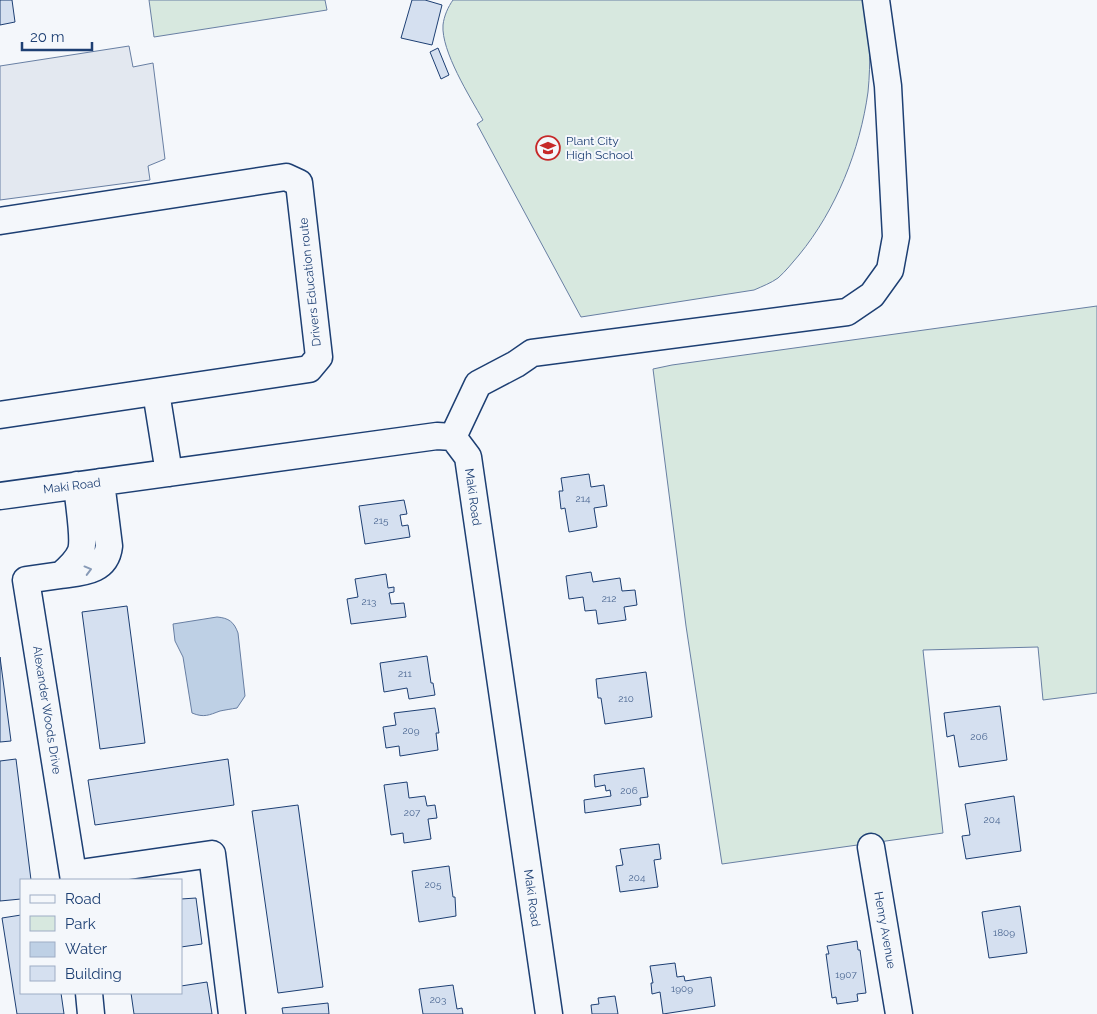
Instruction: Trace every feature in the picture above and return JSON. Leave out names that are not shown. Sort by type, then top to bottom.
[{"type":"street","points":[[453,437],[478,384],[516,364],[532,353],[846,312],[872,295],[890,270],[896,237],[888,86],[876,0]]},
{"type":"street","name":"Drivers Education route","points":[[0,221],[286,178],[299,183],[319,358],[309,369],[0,415]]},
{"type":"street","points":[[156,392],[168,473]]},
{"type":"street","name":"Maki Road","points":[[0,496],[436,436],[453,437],[468,457],[549,1014]]},
{"type":"street","points":[[62,575],[81,551],[89,483]]},
{"type":"street","name":"Alexander Woods Drive","points":[[89,483],[108,530],[109,552],[106,558],[98,567],[86,571],[26,580],[74,877],[212,854],[232,1014]]},
{"type":"street","points":[[82,535],[108,530]]},
{"type":"street","name":"Henry Avenue","points":[[871,847],[899,1014]]},
{"type":"street","points":[[89,994],[92,1014]]},
{"type":"green space","points":[[149,0],[325,0],[327,10],[154,37]]},
{"type":"green space","points":[[453,0],[865,0],[870,58],[868,92],[864,114],[859,136],[844,178],[824,219],[784,273],[773,281],[754,290],[581,317],[477,124],[483,120],[451,60],[443,25],[444,18]]},
{"type":"green space","points":[[1097,306],[1097,693],[1043,700],[1038,647],[923,650],[943,833],[722,864],[686,626],[653,369]]},
{"type":"shaded area","points":[[129,46],[133,67],[153,63],[165,159],[148,166],[150,180],[0,200],[0,66]]},
{"type":"water","points":[[217,617],[230,621],[238,633],[245,696],[237,708],[200,715],[192,713],[183,657],[175,641],[173,624]]},
{"type":"building","points":[[0,0],[12,0],[15,22],[0,25]]},
{"type":"building","points":[[412,0],[425,0],[442,5],[432,45],[401,38]]},
{"type":"building","points":[[438,48],[449,75],[441,79],[430,52]]},
{"type":"building","points":[[589,474],[591,487],[604,485],[607,506],[594,508],[597,527],[569,532],[565,508],[561,509],[559,491],[563,491],[561,478]]},
{"type":"building","points":[[404,500],[407,514],[400,515],[402,526],[408,525],[410,537],[365,544],[359,506]]},
{"type":"building","points":[[591,572],[593,582],[620,578],[622,591],[635,590],[637,605],[624,607],[626,620],[598,624],[596,610],[585,611],[583,597],[569,599],[566,576]]},
{"type":"building","points":[[386,574],[388,588],[394,587],[394,592],[389,593],[391,604],[404,603],[406,617],[351,624],[347,599],[358,597],[355,579]]},
{"type":"building","points":[[127,606],[145,743],[100,749],[82,612]]},
{"type":"building","points":[[427,656],[431,683],[433,683],[435,695],[409,699],[407,688],[384,692],[380,663]]},
{"type":"building","points":[[0,657],[11,741],[0,742]]},
{"type":"building","points":[[646,672],[652,717],[605,724],[601,698],[598,698],[596,679]]},
{"type":"building","points":[[1000,706],[1007,760],[959,767],[954,735],[947,737],[944,713]]},
{"type":"building","points":[[435,708],[439,733],[436,733],[438,750],[400,756],[399,746],[386,748],[383,727],[396,725],[394,713]]},
{"type":"building","points":[[16,759],[31,879],[20,879],[20,899],[0,901],[0,761]]},
{"type":"building","points":[[228,759],[234,805],[95,825],[88,780]]},
{"type":"building","points":[[644,768],[648,797],[640,798],[641,805],[585,813],[584,800],[611,796],[610,790],[606,791],[605,785],[595,787],[594,775]]},
{"type":"building","points":[[407,782],[409,798],[425,796],[427,806],[435,805],[437,818],[428,819],[431,839],[404,843],[403,833],[391,835],[384,785]]},
{"type":"building","points":[[1014,796],[1021,851],[966,859],[962,836],[970,835],[965,804]]},
{"type":"building","points":[[298,805],[323,987],[278,993],[252,811]]},
{"type":"building","points":[[659,844],[661,859],[654,860],[658,887],[620,892],[616,866],[623,865],[620,849]]},
{"type":"building","points":[[449,866],[453,897],[455,897],[456,916],[419,922],[412,871]]},
{"type":"building","points":[[196,898],[202,944],[182,947],[182,899]]},
{"type":"building","points":[[1020,906],[1027,953],[989,958],[982,912]]},
{"type":"building","points":[[20,915],[20,994],[61,994],[64,1014],[17,1014],[2,918]]},
{"type":"building","points":[[857,941],[866,993],[857,994],[858,1001],[837,1004],[836,997],[832,998],[826,954],[829,954],[827,946]]},
{"type":"building","points":[[675,963],[677,977],[684,976],[685,981],[711,977],[715,1006],[663,1014],[660,992],[652,994],[651,983],[653,983],[650,966]]},
{"type":"building","points":[[207,982],[212,1014],[134,1014],[131,994],[182,994],[182,986]]},
{"type":"building","points":[[453,985],[457,1009],[462,1008],[463,1014],[423,1014],[419,989]]},
{"type":"building","points":[[615,996],[618,1014],[592,1014],[591,1005],[599,1004],[598,998]]},
{"type":"building","points":[[328,1003],[329,1014],[283,1014],[282,1008]]},
{"type":"place","name":"Plant City High School","points":[[548,148]]}]
